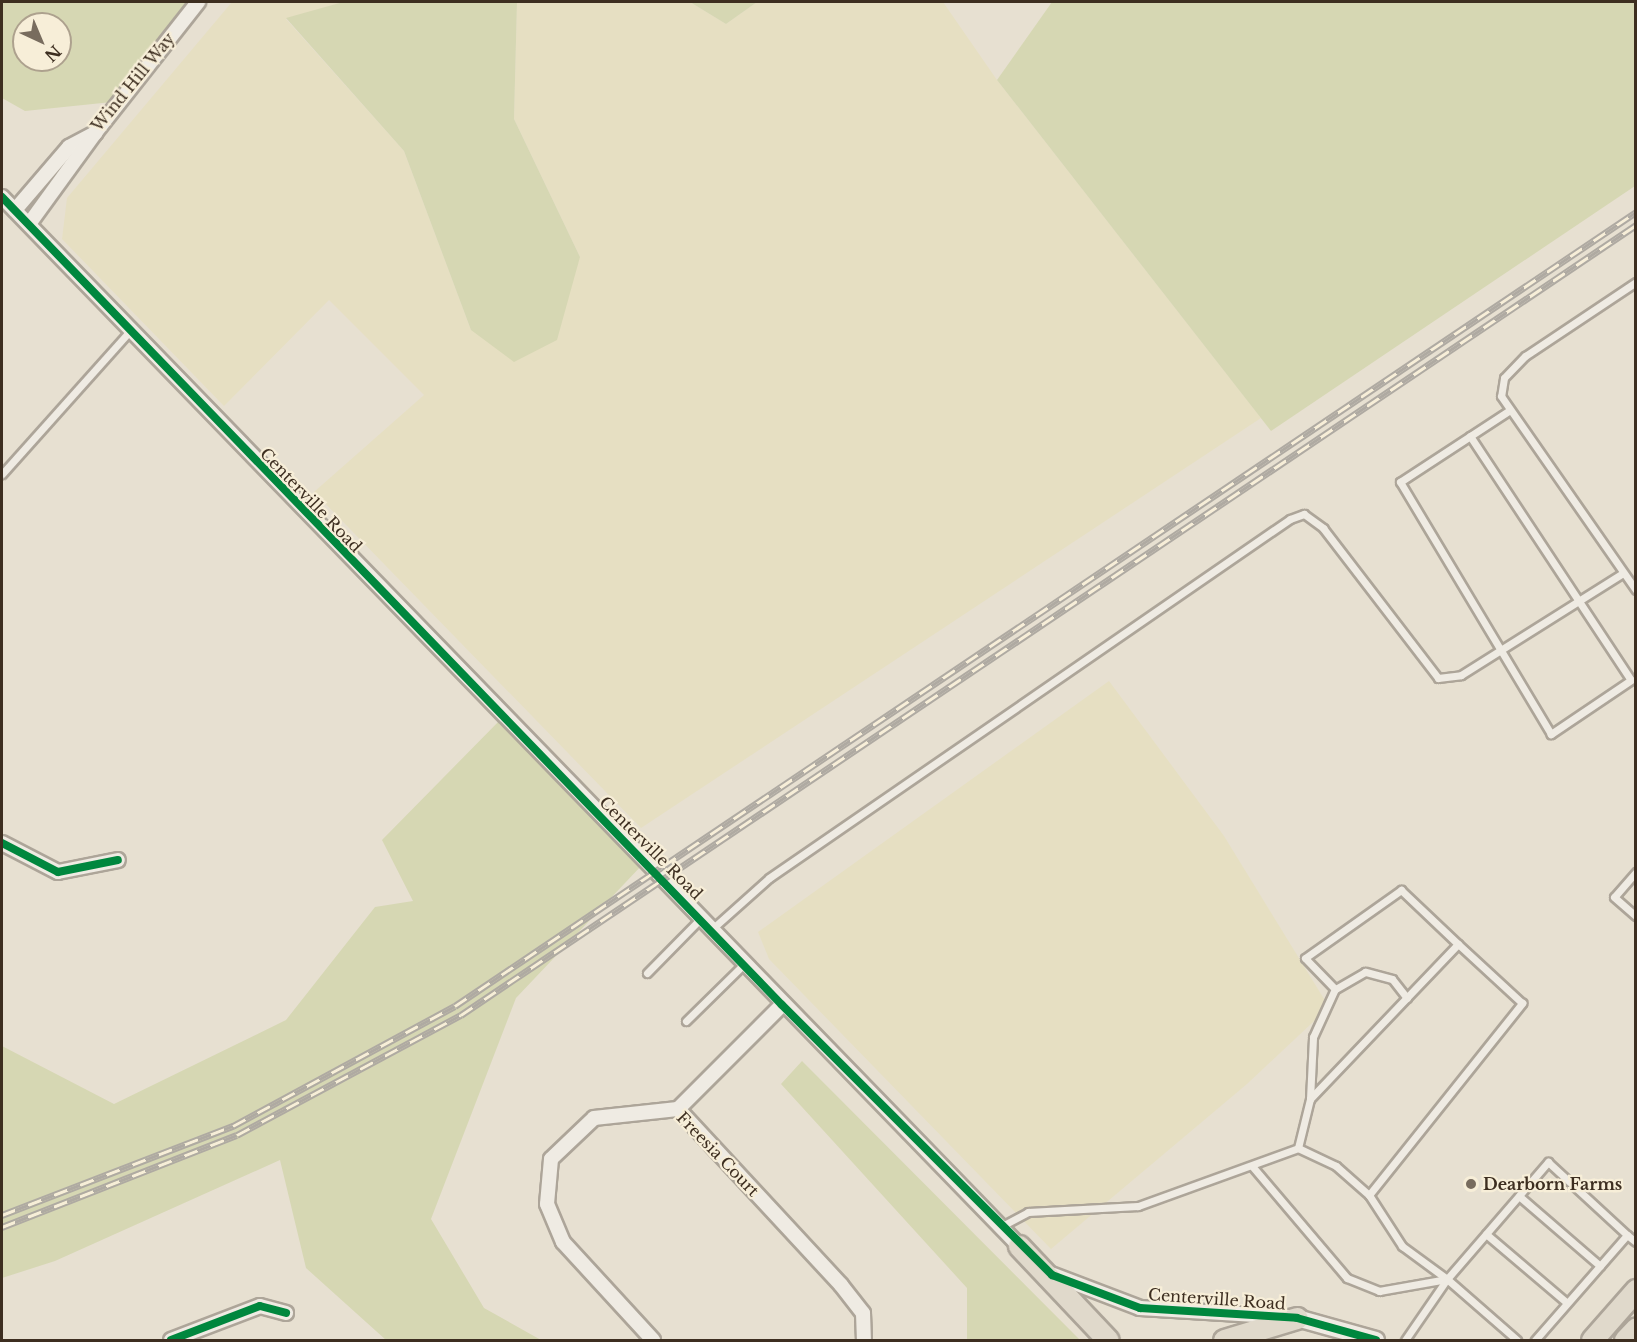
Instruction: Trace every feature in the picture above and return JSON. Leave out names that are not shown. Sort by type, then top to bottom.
[{"type":"highway","points":[[1019,1246],[1108,1341]]},
{"type":"highway","points":[[1592,1341],[1635,1290]]},
{"type":"highway","points":[[1224,1341],[1297,1318]]},
{"type":"highway","points":[[1625,1341],[1635,1328]]},
{"type":"street","name":"Wind Hill Way","points":[[15,210],[69,147],[94,133],[198,2]]},
{"type":"street","points":[[29,224],[94,133]]},
{"type":"street","name":"Centerville Road","points":[[2,197],[712,929],[782,1005],[1000,1227],[1052,1275],[1140,1308],[1297,1318],[1344,1335],[1376,1341]]},
{"type":"street","points":[[2,843],[58,872],[118,860]]},
{"type":"street","points":[[678,1109],[782,1005]]},
{"type":"street","name":"Freesia Court","points":[[653,1341],[563,1242],[547,1204],[551,1159],[594,1118],[678,1109],[841,1285],[863,1313],[864,1341]]},
{"type":"street","points":[[171,1341],[260,1306],[286,1313]]},
{"type":"lane","points":[[1635,282],[1525,356],[1504,378],[1501,396],[1635,590]]},
{"type":"lane","points":[[2,474],[130,331]]},
{"type":"lane","points":[[1470,436],[1631,680],[1551,734],[1400,482],[1470,436],[1510,410]]},
{"type":"lane","points":[[712,929],[769,878],[1290,519],[1304,514],[1323,528],[1438,678],[1461,675],[1623,573]]},
{"type":"lane","points":[[1635,872],[1614,897],[1635,916]]},
{"type":"lane","points":[[1335,989],[1305,958],[1401,890],[1522,1003],[1369,1195]]},
{"type":"lane","points":[[647,973],[701,918]]},
{"type":"lane","points":[[1310,1099],[1458,944]]},
{"type":"lane","points":[[686,1021],[744,964]]},
{"type":"lane","points":[[1298,1148],[1310,1099],[1313,1037],[1335,989],[1365,972],[1392,979],[1407,998]]},
{"type":"lane","points":[[1000,1227],[1028,1212],[1138,1206],[1298,1148],[1336,1166],[1369,1195],[1402,1246],[1447,1279],[1517,1341]]},
{"type":"lane","points":[[1405,1341],[1447,1279],[1548,1162],[1635,1242]]},
{"type":"lane","points":[[1252,1166],[1347,1278],[1378,1291],[1447,1279]]},
{"type":"lane","points":[[1519,1197],[1600,1266]]},
{"type":"lane","points":[[1486,1234],[1567,1303]]},
{"type":"lane","points":[[1534,1341],[1627,1235]]},
{"type":"shaded area","points":[[232,2],[343,2],[286,19],[404,151],[471,330],[580,257],[514,119],[517,2],[690,2],[726,24],[757,2],[943,2],[997,80],[1261,418],[641,828],[314,492],[424,395],[329,300],[224,406],[62,239],[67,198]]},
{"type":"shaded area","points":[[1109,681],[1224,836],[1329,1007],[1247,1084],[1051,1249],[769,959],[758,932]]},
{"type":"green space","points":[[2,2],[194,2],[112,102],[25,111],[2,98]]},
{"type":"green space","points":[[343,2],[517,2],[514,119],[580,257],[557,340],[514,362],[471,330],[404,151],[286,18]]},
{"type":"green space","points":[[690,2],[757,2],[726,24]]},
{"type":"green space","points":[[1052,2],[1635,2],[1635,186],[1271,431],[997,80]]},
{"type":"green space","points":[[502,718],[643,864],[516,998],[431,1219],[484,1308],[541,1340],[386,1340],[306,1268],[280,1160],[55,1261],[2,1278],[2,1046],[114,1104],[286,1020],[375,907],[413,901],[382,840]]},
{"type":"green space","points":[[802,1061],[1080,1340],[967,1340],[967,1288],[781,1084]]},
{"type":"railway","points":[[2,1215],[233,1126],[455,1006],[1636,212]]},
{"type":"railway","points":[[2,1227],[237,1135],[461,1015],[1636,225]]},
{"type":"cycle path","points":[[2,197],[782,1005],[1052,1275],[1140,1308],[1297,1318],[1376,1340]]},
{"type":"cycle path","points":[[2,843],[58,872],[118,860]]},
{"type":"cycle path","points":[[171,1340],[260,1306],[286,1313]]},
{"type":"place","name":"Dearborn Farms","points":[[1471,1184]]}]
